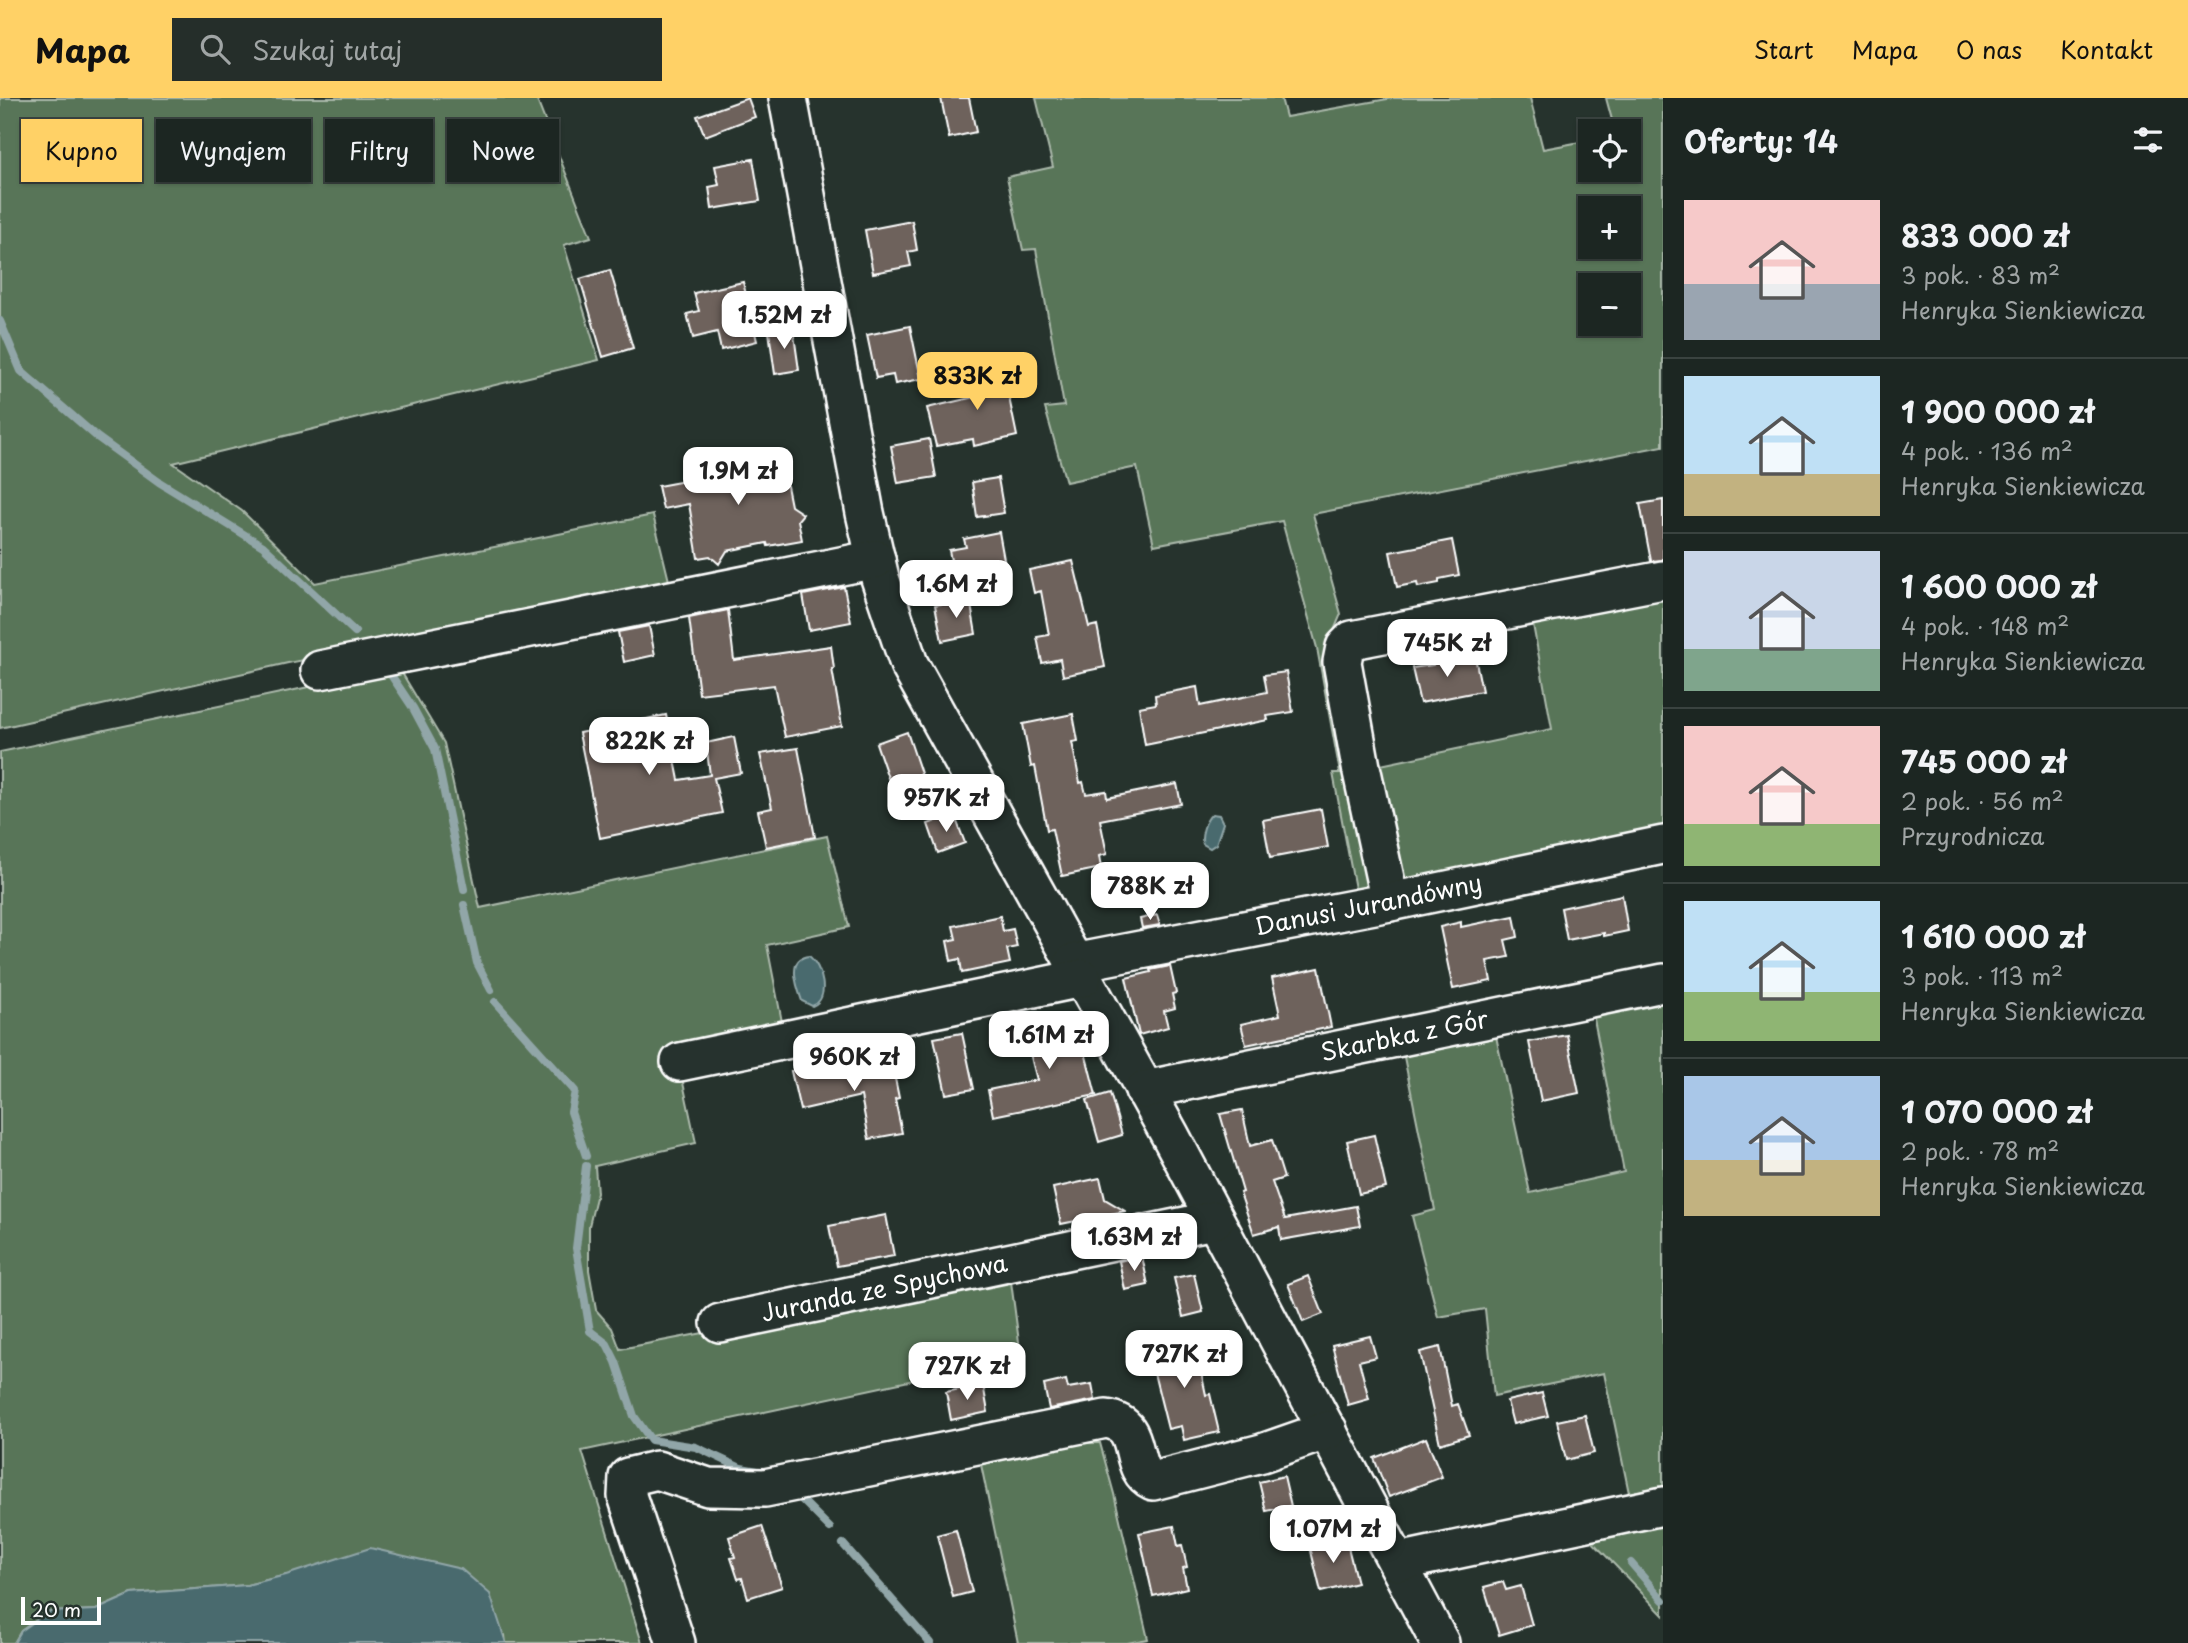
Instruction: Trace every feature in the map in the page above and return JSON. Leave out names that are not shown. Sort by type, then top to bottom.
[{"type":"street","points":[[788,98],[865,513],[880,578],[909,664],[1144,1090],[1440,1643]]},
{"type":"street","points":[[320,670],[876,559]]},
{"type":"street","points":[[1390,902],[1342,662],[1345,647],[1352,640],[1663,580]]},
{"type":"street","name":"Danusi Jurandówny","points":[[680,1062],[1390,902],[1663,845]]},
{"type":"street","name":"Skarbka z Gór","points":[[1144,1090],[1663,982]]},
{"type":"street","name":"Juranda ze Spychowa","points":[[720,1323],[1214,1220]]},
{"type":"street","points":[[676,1643],[627,1496],[628,1477],[657,1470],[708,1487],[765,1488],[1107,1419],[1122,1423],[1131,1434],[1139,1466],[1145,1477],[1153,1481],[1262,1453],[1328,1430]]},
{"type":"street","points":[[1398,1562],[1663,1506]]},
{"type":"green space","points":[[0,98],[536,98],[544,119],[447,119],[447,182],[559,182],[559,156],[591,237],[564,245],[599,360],[173,463],[242,511],[315,583],[653,515],[670,585],[288,663],[0,728]]},
{"type":"green space","points":[[1036,98],[1281,98],[1286,117],[1393,98],[1530,98],[1543,149],[1578,142],[1578,182],[1641,182],[1641,119],[1612,119],[1606,98],[1663,98],[1663,446],[1313,514],[1341,614],[1329,642],[1373,890],[1356,894],[1333,773],[1340,773],[1317,648],[1282,521],[1154,545],[1137,467],[1066,482],[1045,408],[1064,406],[1036,249],[1023,250],[1007,177],[1053,167]]},
{"type":"green space","points":[[1663,594],[1663,833],[1399,885],[1371,767],[1552,729],[1532,619]]},
{"type":"green space","points":[[399,668],[444,743],[480,908],[827,836],[849,927],[767,945],[783,1027],[676,1050],[696,1143],[595,1166],[597,1193],[589,1226],[589,1270],[596,1310],[612,1328],[620,1349],[1010,1274],[1021,1357],[582,1451],[642,1643],[506,1643],[505,1635],[286,1575],[247,1585],[132,1594],[96,1610],[48,1612],[21,1631],[14,1643],[0,1643],[0,752]]},
{"type":"green space","points":[[1663,994],[1663,1486],[1629,1493],[1604,1373],[1494,1396],[1485,1309],[1438,1317],[1412,1216],[1435,1210],[1402,1047],[1494,1027],[1530,1193],[1624,1172],[1592,1009]]},
{"type":"green space","points":[[1028,1443],[1100,1443],[1148,1639],[1127,1643],[1018,1643],[979,1455]]},
{"type":"green space","points":[[1663,1516],[1663,1615],[1582,1531]]},
{"type":"water","points":[[1212,814],[1219,815],[1223,823],[1216,844],[1210,848],[1203,844],[1202,837],[1205,824]]},
{"type":"water","points":[[809,956],[821,974],[823,990],[818,1002],[812,1006],[802,1001],[795,974],[798,962]]},
{"type":"water","points":[[370,1548],[461,1569],[490,1594],[506,1643],[14,1643],[21,1631],[48,1612],[96,1610],[132,1594],[247,1585]]},
{"type":"building","points":[[748,98],[755,117],[705,136],[697,116]]},
{"type":"building","points":[[941,98],[969,98],[976,132],[949,138]]},
{"type":"building","points":[[753,159],[760,201],[712,209],[709,187],[719,185],[715,166]]},
{"type":"building","points":[[912,221],[917,250],[908,252],[911,266],[873,273],[865,230]]},
{"type":"building","points":[[610,270],[633,348],[603,357],[580,279]]},
{"type":"building","points":[[743,282],[757,341],[721,350],[717,332],[693,338],[687,314],[699,311],[694,293]]},
{"type":"building","points":[[910,326],[921,379],[895,384],[893,375],[876,378],[867,335]]},
{"type":"building","points":[[793,328],[799,370],[775,374],[769,332]]},
{"type":"building","points":[[1001,359],[1017,436],[974,446],[973,439],[936,446],[927,408],[983,395],[976,364]]},
{"type":"building","points":[[929,439],[936,477],[898,483],[891,446]]},
{"type":"building","points":[[780,451],[791,506],[803,514],[798,520],[802,540],[768,546],[767,543],[727,551],[719,564],[710,556],[698,558],[689,504],[663,509],[658,486],[739,471],[737,459]]},
{"type":"building","points":[[998,478],[1004,513],[977,517],[972,482]]},
{"type":"building","points":[[1663,500],[1663,560],[1651,561],[1640,504]]},
{"type":"building","points":[[999,532],[1009,587],[958,597],[949,550],[966,547],[964,539]]},
{"type":"building","points":[[1452,540],[1459,575],[1439,579],[1439,583],[1397,587],[1390,552]]},
{"type":"building","points":[[1073,561],[1089,627],[1097,625],[1105,667],[1063,676],[1060,659],[1042,663],[1037,637],[1049,635],[1041,591],[1034,593],[1029,570]]},
{"type":"building","points":[[844,587],[851,622],[809,630],[803,595]]},
{"type":"building","points":[[970,599],[976,634],[942,641],[935,605]]},
{"type":"building","points":[[728,610],[734,660],[831,646],[832,669],[842,726],[785,737],[774,685],[699,694],[689,618]]},
{"type":"building","points":[[649,626],[655,655],[624,662],[618,632]]},
{"type":"building","points":[[1454,656],[1455,661],[1475,657],[1482,691],[1420,703],[1412,668],[1433,665],[1432,661]]},
{"type":"building","points":[[1286,672],[1293,712],[1267,716],[1268,720],[1145,745],[1139,707],[1156,704],[1155,695],[1197,687],[1200,706],[1267,692],[1264,675]]},
{"type":"building","points":[[1073,714],[1078,741],[1072,742],[1080,783],[1083,782],[1086,794],[1106,791],[1107,798],[1177,784],[1181,804],[1100,820],[1107,854],[1099,856],[1101,868],[1062,876],[1052,829],[1047,830],[1035,766],[1031,767],[1023,724]]},
{"type":"building","points":[[666,715],[679,780],[710,775],[706,743],[734,737],[741,773],[714,778],[722,813],[600,838],[579,733]]},
{"type":"building","points":[[907,732],[927,791],[896,801],[876,743]]},
{"type":"building","points":[[798,748],[815,837],[766,847],[758,811],[772,808],[760,754]]},
{"type":"building","points":[[1321,809],[1328,847],[1270,858],[1263,820]]},
{"type":"building","points":[[954,814],[965,843],[938,853],[928,824]]},
{"type":"building","points":[[1622,895],[1628,931],[1567,940],[1561,908]]},
{"type":"building","points":[[1157,915],[1160,925],[1142,928],[1140,919]]},
{"type":"building","points":[[1000,916],[1003,931],[1013,929],[1017,947],[1007,949],[1010,963],[962,973],[960,959],[951,961],[947,941],[956,939],[953,926]]},
{"type":"building","points":[[1514,916],[1518,937],[1505,940],[1509,957],[1487,961],[1491,981],[1453,989],[1440,927],[1461,922],[1461,927]]},
{"type":"building","points":[[1170,966],[1176,993],[1172,994],[1175,1008],[1164,1011],[1168,1027],[1139,1035],[1126,978]]},
{"type":"building","points":[[1319,968],[1331,1027],[1246,1045],[1241,1024],[1280,1015],[1272,978]]},
{"type":"building","points":[[1076,1017],[1096,1095],[993,1116],[988,1090],[1037,1080],[1024,1030]]},
{"type":"building","points":[[962,1033],[974,1089],[946,1094],[934,1038]]},
{"type":"building","points":[[1567,1035],[1579,1093],[1541,1101],[1529,1042]]},
{"type":"building","points":[[891,1059],[899,1098],[895,1099],[902,1133],[869,1139],[861,1096],[800,1110],[791,1071],[822,1064],[825,1075]]},
{"type":"building","points":[[1110,1093],[1122,1135],[1099,1142],[1087,1100]]},
{"type":"building","points":[[1242,1110],[1250,1146],[1272,1140],[1284,1178],[1272,1182],[1285,1219],[1356,1206],[1360,1226],[1281,1240],[1279,1227],[1254,1234],[1240,1193],[1243,1192],[1220,1114]]},
{"type":"building","points":[[1374,1135],[1386,1188],[1359,1194],[1347,1141]]},
{"type":"building","points":[[1100,1178],[1105,1199],[1125,1211],[1061,1224],[1053,1188]]},
{"type":"building","points":[[886,1215],[894,1256],[837,1266],[829,1226]]},
{"type":"building","points":[[1142,1256],[1148,1285],[1125,1290],[1119,1261]]},
{"type":"building","points":[[1194,1274],[1203,1312],[1183,1317],[1174,1278]]},
{"type":"building","points":[[1308,1276],[1323,1314],[1303,1322],[1288,1284]]},
{"type":"building","points":[[1370,1336],[1376,1357],[1359,1361],[1369,1399],[1348,1405],[1332,1345]]},
{"type":"building","points":[[1194,1338],[1206,1395],[1210,1394],[1219,1432],[1184,1440],[1181,1426],[1168,1429],[1151,1361],[1159,1360],[1156,1346]]},
{"type":"building","points":[[1440,1347],[1452,1406],[1458,1404],[1469,1435],[1440,1444],[1420,1352]]},
{"type":"building","points":[[1066,1380],[1068,1388],[1092,1384],[1095,1400],[1049,1409],[1044,1385]]},
{"type":"building","points":[[983,1384],[988,1412],[951,1420],[946,1392]]},
{"type":"building","points":[[1542,1393],[1548,1416],[1513,1424],[1507,1401]]},
{"type":"building","points":[[1585,1415],[1594,1453],[1566,1460],[1557,1421]]},
{"type":"building","points":[[1426,1438],[1442,1477],[1389,1497],[1374,1458]]},
{"type":"building","points":[[1284,1476],[1291,1506],[1266,1511],[1259,1482]]},
{"type":"building","points":[[762,1526],[782,1587],[748,1598],[742,1578],[738,1579],[731,1558],[735,1557],[729,1537]]},
{"type":"building","points":[[1174,1526],[1178,1546],[1182,1545],[1187,1567],[1183,1568],[1187,1588],[1153,1596],[1139,1533]]},
{"type":"building","points":[[956,1530],[972,1592],[953,1597],[937,1535]]},
{"type":"building","points":[[1346,1539],[1357,1583],[1321,1592],[1310,1547]]},
{"type":"building","points":[[1503,1582],[1506,1590],[1521,1586],[1532,1625],[1499,1635],[1484,1587]]},
{"type":"waterway","points":[[0,321],[21,371],[97,437],[159,482],[263,546],[355,632]]},
{"type":"waterway","points":[[389,672],[413,708],[435,749],[464,889]]},
{"type":"waterway","points":[[464,905],[477,963],[491,990]]},
{"type":"waterway","points":[[495,1002],[575,1091],[571,1112],[586,1156]]},
{"type":"waterway","points":[[586,1166],[576,1248],[590,1331],[607,1344],[616,1362],[634,1416],[651,1440],[696,1447],[741,1468],[758,1471]]},
{"type":"waterway","points":[[802,1500],[830,1528]]},
{"type":"waterway","points":[[843,1544],[930,1643]]},
{"type":"waterway","points":[[1631,1563],[1663,1600]]}]
